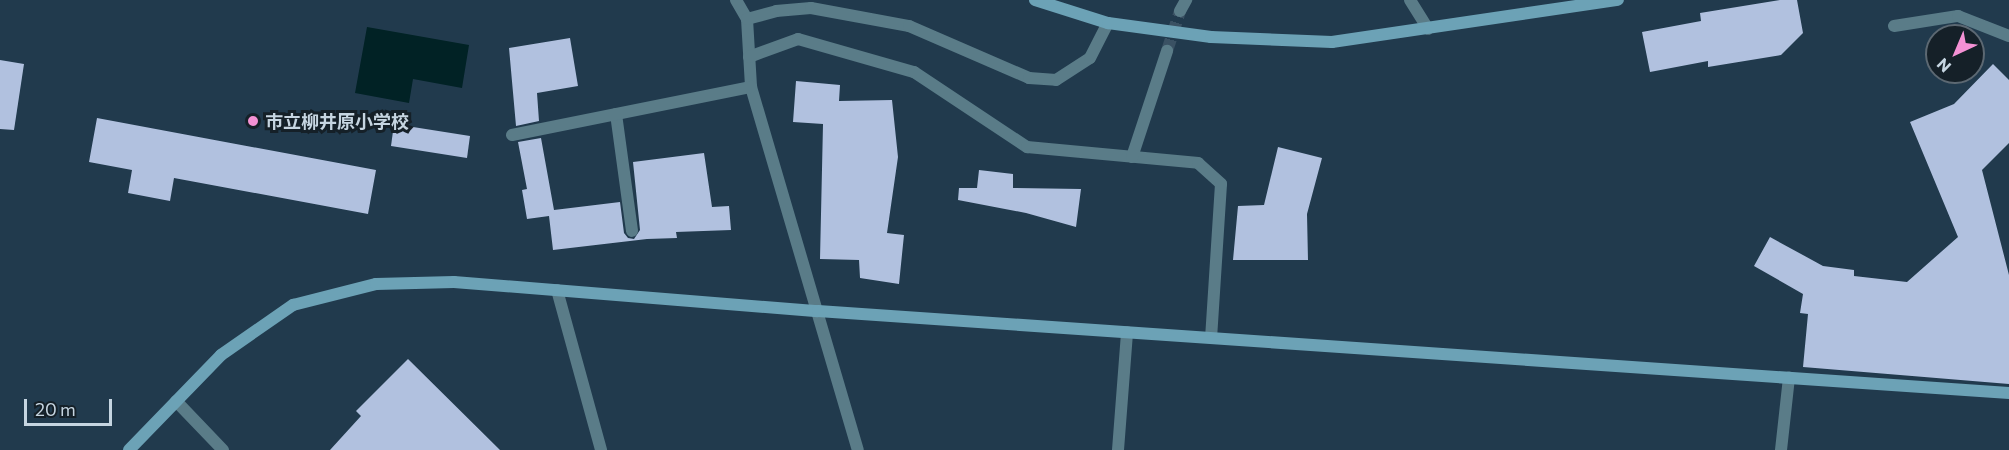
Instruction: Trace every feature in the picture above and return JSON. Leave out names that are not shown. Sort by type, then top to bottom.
[{"type":"street","points":[[736,0],[747,19],[751,87],[858,450]]},
{"type":"street","points":[[1035,0],[1108,23],[1211,37],[1332,42],[1618,0]]},
{"type":"street","points":[[1410,0],[1428,29]]},
{"type":"street","points":[[747,19],[776,11],[811,8],[909,26],[1029,78],[1056,80],[1090,58],[1108,23]]},
{"type":"street","points":[[1894,26],[1958,16],[2009,36]]},
{"type":"street","points":[[750,57],[798,39],[914,72],[1027,147],[1198,163],[1221,184],[1210,337]]},
{"type":"street","points":[[1132,157],[1167,51]]},
{"type":"street","points":[[512,135],[751,87]]},
{"type":"street","points":[[616,114],[632,231]]},
{"type":"street","points":[[129,450],[221,355],[293,304],[376,284],[454,282],[818,311],[1789,376],[2009,393]]},
{"type":"street","points":[[557,290],[601,450]]},
{"type":"street","points":[[1118,450],[1127,332]]},
{"type":"street","points":[[1782,450],[1789,376]]},
{"type":"street","points":[[176,401],[223,450]]},
{"type":"shaded area","points":[[367,27],[469,45],[462,88],[413,79],[409,103],[355,93]]},
{"type":"building","points":[[1780,0],[1797,0],[1803,33],[1781,55],[1708,67],[1708,61],[1650,72],[1642,32],[1701,21],[1700,13]]},
{"type":"building","points":[[570,38],[578,86],[537,93],[539,121],[516,126],[509,48]]},
{"type":"building","points":[[0,60],[24,64],[14,130],[0,129]]},
{"type":"building","points":[[1993,64],[2009,80],[2009,143],[1982,170],[2009,275],[2009,384],[1803,367],[1808,314],[1800,313],[1803,294],[1754,266],[1770,237],[1823,266],[1854,270],[1854,276],[1907,282],[1958,237],[1910,122],[1954,104],[1974,84],[1985,84],[1985,72]]},
{"type":"building","points":[[796,81],[840,85],[839,101],[892,100],[898,157],[887,233],[904,235],[899,284],[860,278],[859,260],[820,259],[823,124],[793,122]]},
{"type":"building","points":[[97,118],[376,170],[368,214],[174,178],[170,201],[128,193],[132,170],[89,162]]},
{"type":"building","points":[[394,124],[470,136],[467,158],[391,146]]},
{"type":"building","points":[[541,138],[554,210],[620,202],[624,233],[628,238],[634,239],[640,230],[633,162],[704,153],[712,207],[729,206],[731,230],[676,232],[677,238],[647,239],[553,250],[549,216],[527,219],[522,190],[527,189],[518,142]]},
{"type":"building","points":[[1278,147],[1322,158],[1307,214],[1308,260],[1233,260],[1238,206],[1264,205]]},
{"type":"building","points":[[979,170],[1013,174],[1013,188],[1081,189],[1076,227],[1026,213],[958,200],[959,188],[977,188]]},
{"type":"building","points":[[408,359],[500,450],[330,450],[361,416],[356,411]]},
{"type":"tunnel","points":[[1167,51],[1180,11]]},
{"type":"place","name":"市立柳井原小学校","points":[[253,121]]}]
